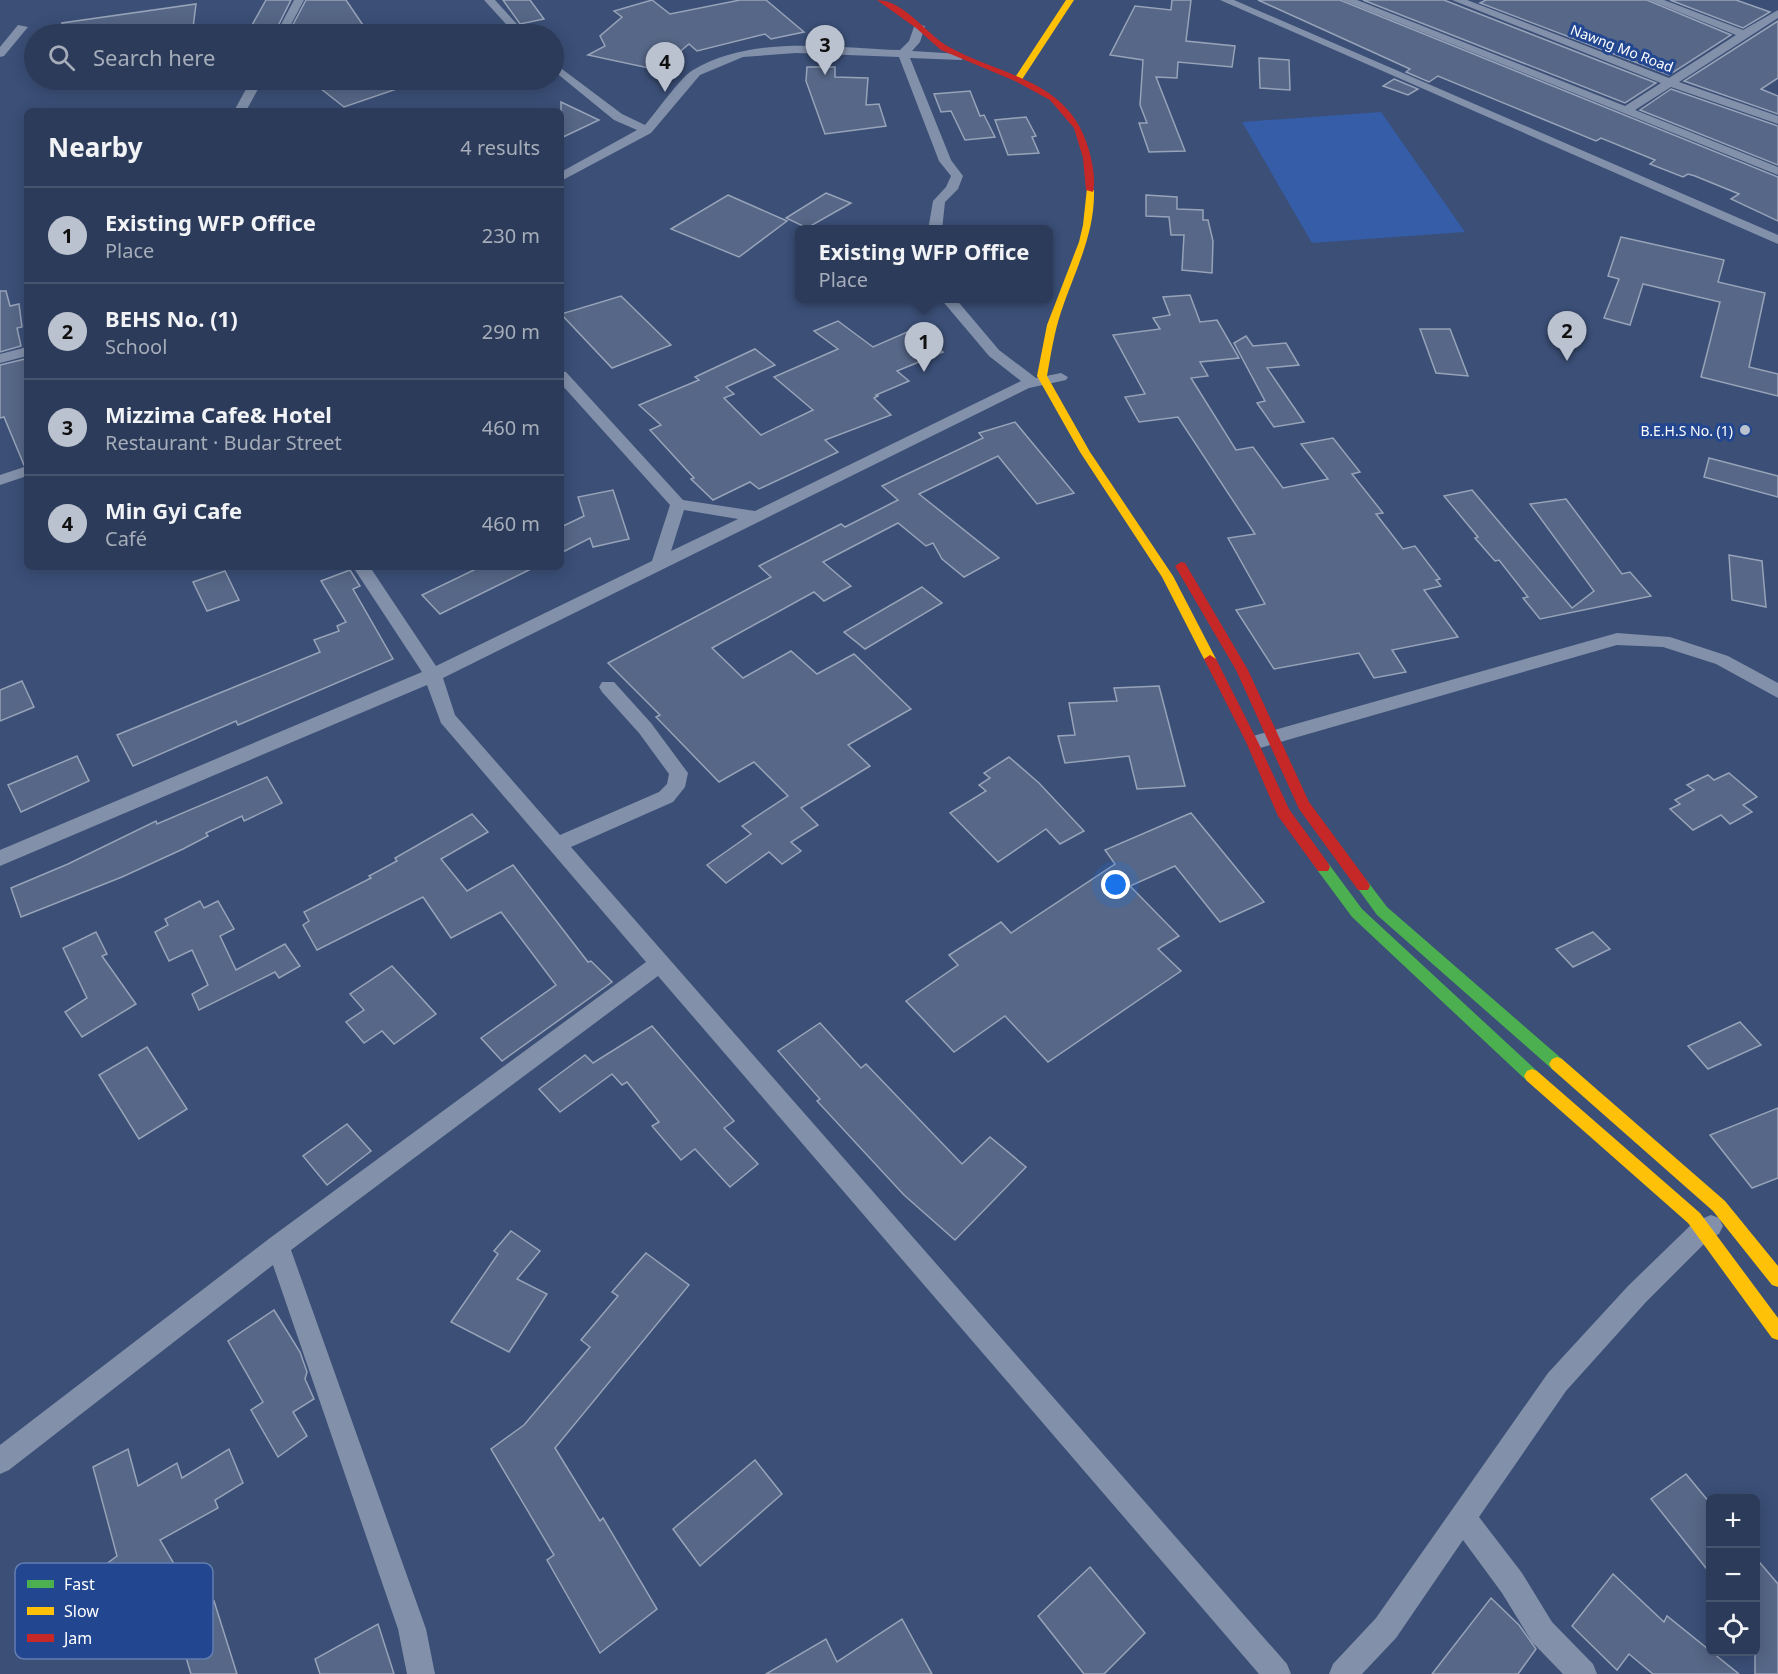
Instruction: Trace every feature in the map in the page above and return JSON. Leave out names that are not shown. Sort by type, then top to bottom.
[{"type":"main road","points":[[881,0],[919,26],[944,48],[961,57],[1022,75],[1044,77]]},
{"type":"main road","points":[[1022,75],[1070,0]]},
{"type":"main road","points":[[919,26],[1022,75],[1053,98],[1078,128],[1087,158],[1091,207],[1077,260],[1052,325],[1042,376],[1054,378],[1085,452],[1167,576],[1252,742],[1283,812],[1357,913],[1490,1039],[1694,1218],[1778,1332]]},
{"type":"main road","points":[[1175,556],[1242,670],[1304,805],[1382,910],[1729,1217],[1778,1279]]},
{"type":"street","points":[[286,24],[299,0]]},
{"type":"street","points":[[489,0],[512,24]]},
{"type":"street","points":[[1347,0],[1778,171]]},
{"type":"street","name":"Nawng Mo Road","points":[[1457,0],[1671,83],[1778,120]]},
{"type":"street","points":[[1654,0],[1745,35]]},
{"type":"street","points":[[1232,1],[1778,240]]},
{"type":"street","points":[[1626,111],[1778,13]]},
{"type":"street","points":[[903,54],[914,42],[919,26]]},
{"type":"street","points":[[0,54],[22,27]]},
{"type":"street","points":[[564,175],[646,130],[696,73],[741,54],[796,50],[961,57]]},
{"type":"street","points":[[903,54],[945,161],[957,176],[952,189],[939,201],[936,225]]},
{"type":"street","points":[[564,74],[618,117],[646,130]]},
{"type":"street","points":[[242,108],[252,90]]},
{"type":"street","points":[[951,303],[994,353],[1054,378]]},
{"type":"street","points":[[0,358],[24,352]]},
{"type":"street","points":[[564,378],[678,504],[756,516]]},
{"type":"street","points":[[0,858],[433,675],[660,561],[1054,378]]},
{"type":"street","points":[[0,480],[24,472]]},
{"type":"street","points":[[660,561],[678,504]]},
{"type":"street","points":[[363,570],[433,675],[447,718],[1277,1674]]},
{"type":"street","points":[[1252,742],[1617,639],[1664,641],[1722,660],[1778,691]]},
{"type":"street","points":[[558,844],[666,797],[676,787],[679,773],[645,728],[608,687]]},
{"type":"street","points":[[0,1461],[279,1246],[661,962]]},
{"type":"street","points":[[1343,1674],[1386,1628],[1557,1382],[1637,1294],[1702,1230],[1729,1217]]},
{"type":"street","points":[[279,1246],[412,1629],[421,1674]]},
{"type":"street","points":[[1463,1518],[1512,1583],[1542,1632],[1583,1674]]},
{"type":"shaded area","points":[[1381,112],[1465,232],[1312,243],[1242,122]]},
{"type":"building","points":[[266,0],[291,0],[279,24],[253,24]]},
{"type":"building","points":[[306,0],[346,0],[362,24],[293,24]]},
{"type":"building","points":[[503,0],[530,0],[544,19],[520,24]]},
{"type":"building","points":[[652,0],[670,14],[740,0],[766,0],[804,32],[771,39],[765,34],[697,51],[689,44],[658,70],[588,55],[605,46],[600,36],[622,17],[614,11]]},
{"type":"building","points":[[1172,0],[1191,0],[1186,41],[1235,46],[1232,67],[1178,62],[1177,78],[1156,77],[1185,151],[1149,152],[1139,123],[1147,123],[1140,105],[1143,60],[1110,55],[1135,6],[1171,10]]},
{"type":"building","points":[[1258,0],[1340,0],[1778,177],[1778,221],[1731,199],[1739,194],[1695,176],[1688,174],[1683,177],[1650,164],[1655,160],[1601,138],[1596,141],[1438,76],[1429,82],[1406,72],[1410,69]]},
{"type":"building","points":[[1363,0],[1444,0],[1656,83],[1625,103]]},
{"type":"building","points":[[1486,0],[1647,0],[1731,35],[1669,75],[1480,3]]},
{"type":"building","points":[[1670,0],[1736,0],[1770,12],[1743,28]]},
{"type":"building","points":[[196,4],[194,24],[62,23]]},
{"type":"building","points":[[1778,21],[1778,78],[1761,89],[1778,96],[1778,114],[1684,81]]},
{"type":"building","points":[[1259,58],[1289,60],[1290,90],[1260,88]]},
{"type":"building","points":[[807,67],[835,67],[835,77],[868,78],[866,105],[879,104],[886,126],[825,134],[806,81]]},
{"type":"building","points":[[1394,79],[1418,89],[1408,95],[1383,86]]},
{"type":"building","points":[[1671,89],[1778,126],[1778,165],[1640,110]]},
{"type":"building","points":[[323,90],[394,90],[344,107]]},
{"type":"building","points":[[970,91],[980,116],[984,115],[995,137],[965,140],[951,111],[941,112],[934,94]]},
{"type":"building","points":[[561,102],[599,120],[564,137],[564,108],[561,108]]},
{"type":"building","points":[[1026,117],[1036,136],[1032,137],[1039,153],[1008,155],[995,120]]},
{"type":"building","points":[[826,193],[851,203],[812,225],[801,225],[786,218]]},
{"type":"building","points":[[728,195],[787,221],[739,257],[671,229]]},
{"type":"building","points":[[1146,195],[1177,197],[1177,209],[1203,210],[1203,220],[1208,220],[1213,241],[1212,273],[1182,270],[1184,235],[1171,235],[1169,217],[1146,216]]},
{"type":"building","points":[[1621,237],[1724,260],[1718,282],[1765,293],[1749,367],[1778,374],[1778,396],[1701,377],[1720,302],[1643,284],[1630,325],[1604,318],[1619,279],[1608,276]]},
{"type":"building","points":[[0,291],[6,291],[10,306],[19,304],[22,327],[17,328],[21,346],[0,352]]},
{"type":"building","points":[[1190,295],[1200,322],[1217,320],[1239,358],[1200,362],[1208,376],[1191,378],[1236,450],[1253,447],[1283,488],[1328,479],[1301,444],[1333,438],[1360,472],[1352,474],[1383,513],[1376,514],[1403,549],[1415,546],[1440,579],[1436,580],[1441,586],[1424,590],[1458,637],[1392,650],[1406,672],[1374,678],[1359,653],[1274,669],[1236,610],[1265,604],[1228,538],[1255,534],[1178,417],[1139,422],[1125,397],[1145,394],[1113,335],[1160,329],[1153,318],[1170,315],[1163,297]]},
{"type":"building","points":[[621,296],[671,345],[612,368],[564,317],[564,313]]},
{"type":"building","points":[[838,321],[873,347],[914,329],[943,352],[897,371],[909,381],[876,395],[878,396],[874,398],[891,415],[825,440],[838,452],[759,489],[750,482],[713,500],[691,479],[694,478],[650,430],[661,425],[639,405],[699,380],[695,377],[755,349],[775,365],[726,387],[734,394],[724,398],[761,435],[813,410],[774,377],[838,349],[814,331]]},
{"type":"building","points":[[1420,329],[1450,329],[1468,376],[1436,373]]},
{"type":"building","points":[[1246,336],[1253,346],[1286,343],[1299,365],[1267,368],[1304,422],[1274,427],[1257,403],[1265,401],[1234,343]]},
{"type":"building","points":[[24,359],[24,465],[4,417],[0,418],[0,365]]},
{"type":"building","points":[[1015,422],[1074,493],[1037,504],[998,456],[919,494],[999,558],[964,577],[942,559],[933,543],[926,546],[898,523],[823,562],[851,586],[824,601],[814,592],[712,648],[743,678],[791,651],[817,674],[854,654],[911,709],[848,745],[870,766],[801,808],[818,825],[791,842],[801,851],[782,864],[769,852],[726,883],[707,865],[751,834],[742,826],[788,796],[754,762],[719,782],[656,717],[660,715],[608,663],[771,577],[759,566],[841,524],[845,527],[898,500],[882,486],[983,438],[979,433]]},
{"type":"building","points":[[1709,458],[1778,476],[1778,497],[1704,477]]},
{"type":"building","points":[[613,490],[629,539],[593,547],[590,538],[564,551],[564,526],[584,516],[578,497]]},
{"type":"building","points":[[1472,490],[1572,608],[1594,591],[1530,504],[1566,499],[1622,574],[1630,572],[1651,596],[1540,619],[1523,598],[1528,597],[1499,560],[1495,561],[1475,538],[1478,537],[1444,496]]},
{"type":"building","points":[[1729,555],[1762,561],[1766,607],[1732,600]]},
{"type":"building","points":[[350,570],[360,586],[353,589],[393,659],[238,725],[236,721],[133,766],[117,735],[320,652],[314,640],[339,631],[337,626],[346,622],[321,581]]},
{"type":"building","points":[[474,570],[529,570],[440,614],[422,595]]},
{"type":"building","points":[[225,571],[239,600],[207,611],[193,582]]},
{"type":"building","points":[[922,587],[942,603],[865,649],[844,632]]},
{"type":"building","points":[[22,681],[34,707],[0,721],[0,690]]},
{"type":"building","points":[[1159,686],[1185,786],[1137,789],[1129,756],[1065,763],[1058,736],[1075,735],[1069,703],[1117,701],[1114,688]]},
{"type":"building","points":[[77,756],[89,781],[21,812],[8,785]]},
{"type":"building","points":[[1009,757],[1039,783],[1084,831],[1060,844],[1046,829],[998,862],[950,813],[986,791],[979,785],[990,778],[984,773]]},
{"type":"building","points":[[1729,773],[1757,797],[1743,805],[1752,812],[1730,824],[1721,815],[1693,830],[1670,809],[1680,804],[1675,800],[1694,790],[1687,785],[1708,775],[1714,780]]},
{"type":"building","points":[[267,777],[282,803],[244,821],[242,816],[206,833],[208,836],[183,849],[122,877],[21,917],[11,888],[68,864],[156,821],[157,824]]},
{"type":"building","points":[[1191,813],[1264,902],[1220,922],[1175,866],[1130,886],[1179,936],[1158,949],[1181,971],[1048,1062],[1005,1016],[954,1052],[906,1001],[958,965],[949,955],[1001,922],[1011,933],[1115,864],[1105,850]]},
{"type":"building","points":[[472,814],[488,832],[441,859],[467,891],[513,865],[588,962],[591,961],[612,982],[502,1061],[481,1038],[556,985],[501,912],[451,938],[423,897],[317,950],[303,925],[309,921],[304,912],[371,878],[369,876],[397,861],[395,858]]},
{"type":"building","points":[[200,901],[204,908],[218,901],[234,929],[220,936],[236,970],[285,944],[300,966],[279,978],[275,972],[199,1010],[192,994],[208,985],[192,950],[169,961],[155,932],[168,925],[165,919]]},
{"type":"building","points":[[96,932],[107,954],[102,956],[136,1004],[82,1037],[65,1012],[87,998],[63,948]]},
{"type":"building","points":[[1593,932],[1610,949],[1573,967],[1556,949]]},
{"type":"building","points":[[392,966],[436,1014],[394,1044],[382,1031],[364,1043],[346,1022],[364,1010],[350,994]]},
{"type":"building","points":[[1740,1022],[1761,1045],[1708,1069],[1688,1046]]},
{"type":"building","points":[[820,1023],[861,1068],[866,1064],[962,1164],[990,1137],[1026,1167],[955,1240],[904,1195],[817,1101],[820,1099],[778,1051]]},
{"type":"building","points":[[652,1026],[734,1121],[724,1128],[758,1164],[730,1187],[695,1149],[681,1160],[652,1126],[659,1122],[627,1082],[622,1085],[612,1074],[560,1112],[539,1089],[585,1055],[593,1063]]},
{"type":"building","points":[[147,1047],[187,1109],[139,1139],[99,1075]]},
{"type":"building","points":[[1778,1108],[1778,1178],[1752,1188],[1710,1135]]},
{"type":"building","points":[[347,1124],[371,1151],[327,1185],[303,1156]]},
{"type":"building","points":[[511,1231],[540,1251],[517,1279],[547,1294],[509,1352],[451,1322],[498,1254],[494,1251]]},
{"type":"building","points":[[646,1253],[689,1285],[555,1448],[600,1521],[603,1518],[657,1609],[600,1653],[547,1560],[554,1555],[491,1449],[524,1425],[590,1347],[581,1340],[618,1296],[612,1292]]},
{"type":"building","points":[[274,1310],[300,1352],[307,1372],[305,1379],[314,1399],[293,1412],[307,1436],[278,1457],[251,1410],[263,1402],[228,1341]]},
{"type":"building","points":[[128,1449],[138,1486],[177,1463],[182,1478],[229,1449],[243,1483],[215,1500],[218,1508],[160,1540],[174,1563],[108,1563],[117,1556],[93,1467]]},
{"type":"building","points":[[755,1460],[782,1494],[700,1566],[673,1529]]},
{"type":"building","points":[[1686,1474],[1706,1498],[1706,1568],[1651,1499]]},
{"type":"building","points":[[1760,1563],[1778,1584],[1778,1674],[1755,1674],[1755,1656],[1760,1656]]},
{"type":"building","points":[[1090,1567],[1145,1633],[1104,1674],[1084,1674],[1038,1616]]},
{"type":"building","points":[[1613,1574],[1664,1622],[1667,1616],[1706,1647],[1706,1656],[1717,1656],[1739,1674],[1653,1674],[1629,1654],[1617,1670],[1572,1626]]},
{"type":"building","points":[[1491,1598],[1519,1625],[1536,1649],[1518,1674],[1432,1674]]},
{"type":"building","points":[[213,1602],[237,1674],[191,1674],[186,1659],[213,1659]]},
{"type":"building","points":[[902,1619],[932,1674],[766,1674],[826,1639],[837,1662]]},
{"type":"building","points":[[378,1624],[394,1674],[320,1674],[315,1659]]},
{"type":"traffic: fast","points":[[1323,867],[1357,913],[1532,1076]]},
{"type":"traffic: fast","points":[[1363,886],[1382,911],[1557,1064]]},
{"type":"traffic: slow","points":[[1018,79],[1070,0]]},
{"type":"traffic: slow","points":[[1090,190],[1088,225],[1052,325],[1042,376],[1085,452],[1167,576],[1210,659]]},
{"type":"traffic: slow","points":[[1557,1064],[1719,1206],[1778,1279]]},
{"type":"traffic: slow","points":[[1532,1076],[1694,1218],[1778,1332]]},
{"type":"traffic: jam","points":[[881,0],[919,26],[944,48],[1018,79],[1053,98],[1078,128],[1087,158],[1090,190]]},
{"type":"traffic: jam","points":[[1181,566],[1242,670],[1304,805],[1363,886]]},
{"type":"traffic: jam","points":[[1210,659],[1252,742],[1283,812],[1323,867]]},
{"type":"place","name":"Mizzima Cafe& Hotel","points":[[825,75]]},
{"type":"place","name":"Min Gyi Cafe","points":[[665,92]]},
{"type":"place","name":"BEHS No. (1)","points":[[1567,361]]},
{"type":"place","name":"Existing WFP Office","points":[[924,372]]},
{"type":"place","name":"B.E.H.S No. (1)","points":[[1745,430]]}]
